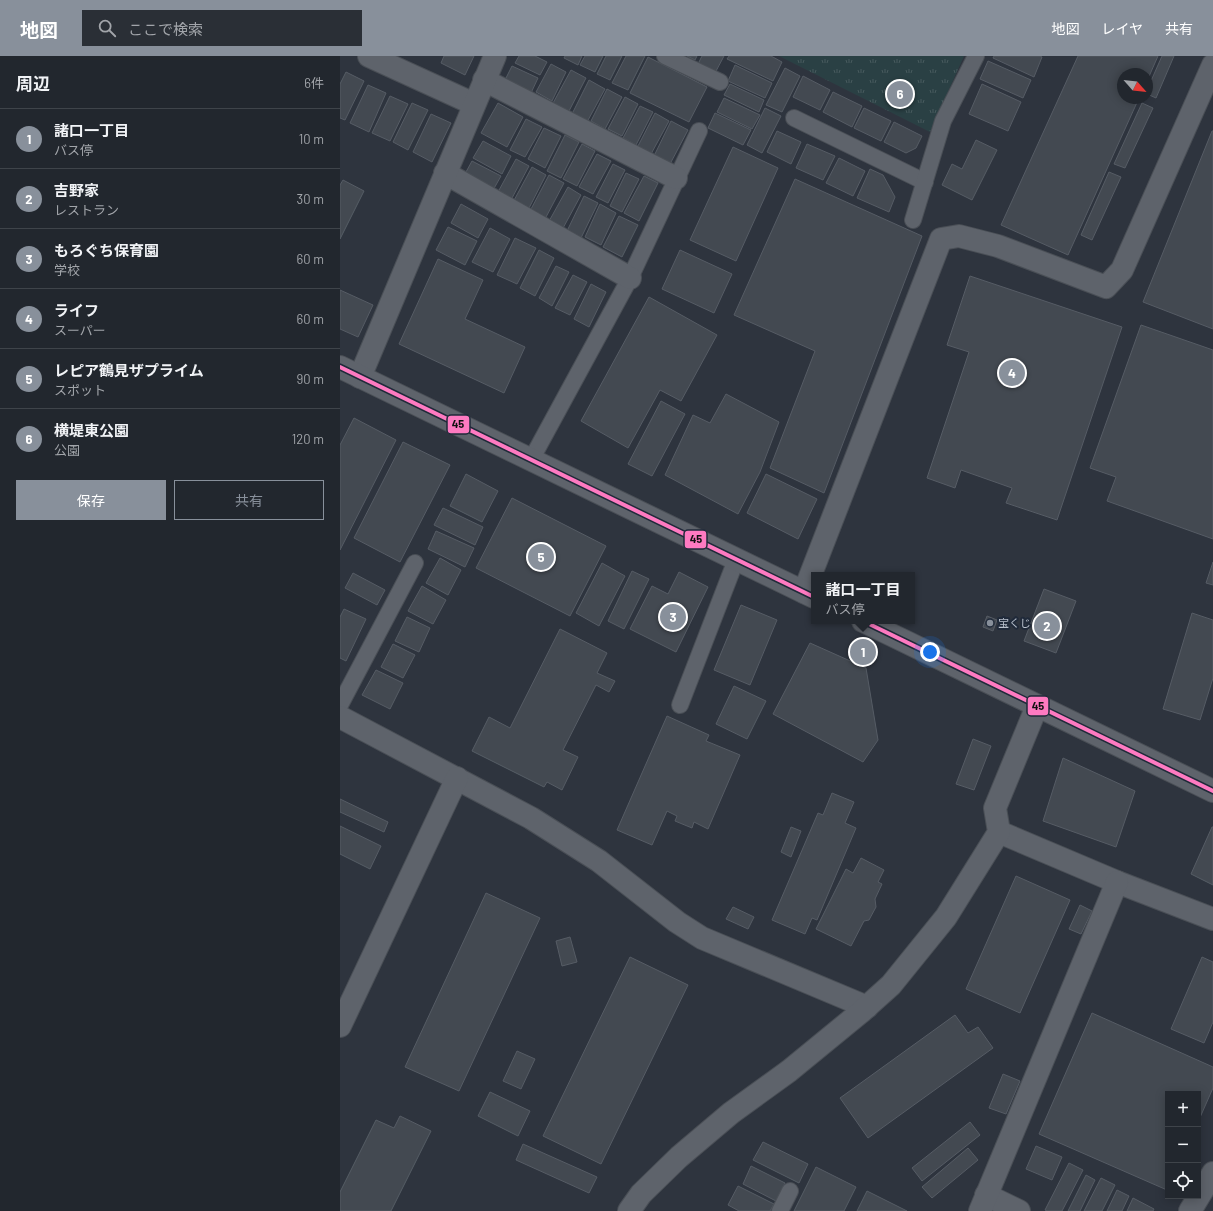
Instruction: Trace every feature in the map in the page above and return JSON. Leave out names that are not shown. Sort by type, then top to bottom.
[{"type":"street","points":[[369,56],[474,104]]},
{"type":"street","points":[[360,376],[494,56]]},
{"type":"street","points":[[818,572],[941,239],[959,236],[998,246],[1106,287],[1122,270],[1213,65]]},
{"type":"street","points":[[484,80],[676,178]]},
{"type":"street","points":[[445,173],[630,278]]},
{"type":"street","points":[[340,367],[809,595]]},
{"type":"street","points":[[869,624],[1213,792]]},
{"type":"street","points":[[629,1211],[641,1194],[679,1157],[731,1113],[789,1071],[892,985],[946,917],[999,832],[995,808],[1037,706]]},
{"type":"street","points":[[340,717],[531,818],[593,857],[677,922],[702,938],[867,1007]]},
{"type":"street","points":[[340,1026],[457,778]]},
{"type":"street","points":[[999,832],[1117,882],[1213,919]]},
{"type":"street","points":[[1019,1211],[983,1203],[1117,882]]},
{"type":"street","points":[[1190,1211],[1213,1173]]},
{"type":"lane","points":[[665,56],[720,82]]},
{"type":"lane","points":[[913,220],[943,121],[976,56]]},
{"type":"lane","points":[[794,118],[925,182]]},
{"type":"lane","points":[[531,460],[630,278],[699,131]]},
{"type":"lane","points":[[680,705],[736,560]]},
{"type":"lane","points":[[340,705],[415,563]]},
{"type":"lane","points":[[780,1211],[790,1191]]},
{"type":"green space","points":[[779,56],[964,56],[930,132]]},
{"type":"building","points":[[444,56],[474,56],[465,75],[441,63]]},
{"type":"building","points":[[519,56],[535,56],[547,62],[540,75],[515,63]]},
{"type":"building","points":[[565,56],[582,56],[578,65],[564,58]]},
{"type":"building","points":[[585,56],[603,56],[595,72],[580,65]]},
{"type":"building","points":[[606,56],[622,56],[610,80],[597,74]]},
{"type":"building","points":[[626,56],[645,56],[628,90],[612,83]]},
{"type":"building","points":[[687,56],[697,56],[695,60]]},
{"type":"building","points":[[702,56],[724,56],[715,73],[698,64]]},
{"type":"building","points":[[729,56],[771,56],[782,62],[773,81],[727,59]]},
{"type":"building","points":[[994,56],[1042,57],[1034,77],[993,58]]},
{"type":"building","points":[[1078,56],[1158,56],[1153,68],[1117,68],[1117,104],[1136,104],[1068,255],[1001,225]]},
{"type":"building","points":[[1162,56],[1174,56],[1156,98],[1153,97],[1153,76]]},
{"type":"building","points":[[648,57],[707,87],[689,122],[630,93]]},
{"type":"building","points":[[988,61],[1031,80],[1023,98],[980,79]]},
{"type":"building","points":[[551,64],[566,72],[552,101],[536,92]]},
{"type":"building","points":[[735,65],[772,83],[765,98],[728,81]]},
{"type":"building","points":[[512,66],[538,78],[531,93],[505,80]]},
{"type":"building","points":[[785,68],[800,76],[782,112],[766,105]]},
{"type":"building","points":[[571,70],[586,78],[568,113],[552,105]]},
{"type":"building","points":[[346,72],[364,81],[345,120],[340,118],[340,84]]},
{"type":"building","points":[[803,76],[830,90],[820,110],[793,97]]},
{"type":"building","points":[[589,80],[605,89],[587,122],[572,114]]},
{"type":"building","points":[[730,84],[764,100],[759,112],[724,95]]},
{"type":"building","points":[[982,84],[1021,102],[1008,131],[969,114]]},
{"type":"building","points":[[368,85],[386,93],[369,132],[350,123]]},
{"type":"building","points":[[607,89],[622,97],[605,129],[591,121]]},
{"type":"building","points":[[833,92],[862,106],[852,127],[823,112]]},
{"type":"building","points":[[390,96],[408,104],[390,141],[372,133]]},
{"type":"building","points":[[625,97],[638,104],[622,136],[608,129]]},
{"type":"building","points":[[724,98],[760,115],[752,129],[717,112]]},
{"type":"building","points":[[412,103],[428,110],[408,150],[393,142]]},
{"type":"building","points":[[498,103],[523,117],[507,147],[481,133]]},
{"type":"building","points":[[1142,104],[1153,108],[1125,168],[1114,164]]},
{"type":"building","points":[[640,106],[653,112],[636,145],[623,138]]},
{"type":"building","points":[[765,108],[781,116],[762,153],[747,145]]},
{"type":"building","points":[[864,108],[891,121],[881,141],[854,128]]},
{"type":"building","points":[[655,113],[669,121],[651,154],[638,146]]},
{"type":"building","points":[[715,113],[751,130],[743,145],[708,128]]},
{"type":"building","points":[[431,114],[451,123],[432,162],[413,152]]},
{"type":"building","points":[[526,119],[542,127],[525,157],[510,150]]},
{"type":"building","points":[[671,121],[688,130],[670,164],[654,156]]},
{"type":"building","points":[[894,122],[922,136],[916,148],[906,153],[884,142]]},
{"type":"building","points":[[544,128],[561,136],[545,168],[528,159]]},
{"type":"building","points":[[777,131],[801,142],[791,164],[767,152]]},
{"type":"building","points":[[1213,131],[1213,329],[1143,302]]},
{"type":"building","points":[[565,135],[579,142],[561,178],[547,171]]},
{"type":"building","points":[[976,140],[997,150],[972,200],[942,185],[952,164],[962,169]]},
{"type":"building","points":[[483,141],[511,156],[502,174],[473,158]]},
{"type":"building","points":[[582,144],[595,151],[577,186],[563,179]]},
{"type":"building","points":[[807,144],[835,156],[823,180],[796,168]]},
{"type":"building","points":[[733,147],[778,168],[736,261],[690,240]]},
{"type":"building","points":[[597,154],[611,161],[593,194],[579,187]]},
{"type":"building","points":[[839,158],[865,171],[853,196],[826,183]]},
{"type":"building","points":[[516,159],[529,166],[511,200],[498,192]]},
{"type":"building","points":[[472,161],[501,176],[492,192],[466,172]]},
{"type":"building","points":[[613,164],[625,170],[608,203],[596,197]]},
{"type":"building","points":[[532,167],[546,175],[527,212],[512,204]]},
{"type":"building","points":[[870,169],[883,175],[895,197],[889,212],[857,198]]},
{"type":"building","points":[[1109,172],[1121,177],[1092,240],[1081,235]]},
{"type":"building","points":[[626,173],[639,179],[622,212],[610,206]]},
{"type":"building","points":[[549,175],[564,183],[545,219],[530,211]]},
{"type":"building","points":[[644,176],[658,183],[639,221],[624,213]]},
{"type":"building","points":[[795,179],[922,236],[824,493],[770,468],[815,351],[734,315]]},
{"type":"building","points":[[343,180],[364,191],[340,239],[340,185]]},
{"type":"building","points":[[568,187],[581,195],[562,230],[548,223]]},
{"type":"building","points":[[584,196],[598,203],[581,238],[567,231]]},
{"type":"building","points":[[461,204],[488,219],[478,238],[451,223]]},
{"type":"building","points":[[600,204],[616,213],[601,245],[585,237]]},
{"type":"building","points":[[619,216],[638,225],[622,257],[603,247]]},
{"type":"building","points":[[448,227],[477,241],[465,265],[436,250]]},
{"type":"building","points":[[490,228],[510,239],[493,272],[472,262]]},
{"type":"building","points":[[515,238],[536,248],[517,284],[497,275]]},
{"type":"building","points":[[539,250],[554,258],[535,296],[520,288]]},
{"type":"building","points":[[680,250],[732,274],[714,313],[662,289]]},
{"type":"building","points":[[438,259],[483,280],[465,319],[525,347],[504,393],[399,344]]},
{"type":"building","points":[[556,266],[569,272],[552,306],[539,298]]},
{"type":"building","points":[[573,275],[587,282],[570,315],[555,308]]},
{"type":"building","points":[[970,276],[1122,327],[1057,520],[1006,503],[1012,488],[961,470],[955,488],[927,478],[969,352],[947,345]]},
{"type":"building","points":[[591,284],[606,292],[589,327],[574,319]]},
{"type":"building","points":[[340,290],[373,305],[358,337],[340,329]]},
{"type":"building","points":[[649,297],[717,335],[681,401],[660,390],[628,448],[581,421]]},
{"type":"building","points":[[1141,325],[1213,350],[1213,539],[1107,501],[1116,477],[1090,468]]},
{"type":"building","points":[[726,394],[779,422],[760,472],[738,514],[665,475],[693,415],[710,423]]},
{"type":"building","points":[[661,401],[685,414],[652,476],[628,464]]},
{"type":"building","points":[[354,418],[396,440],[340,550],[340,445]]},
{"type":"building","points":[[403,442],[450,465],[400,562],[354,538]]},
{"type":"building","points":[[466,474],[498,491],[482,522],[450,506]]},
{"type":"building","points":[[766,474],[817,499],[798,539],[747,513]]},
{"type":"building","points":[[512,498],[606,546],[570,616],[476,568]]},
{"type":"building","points":[[443,508],[483,527],[475,545],[434,525]]},
{"type":"building","points":[[436,531],[474,548],[465,567],[428,549]]},
{"type":"building","points":[[440,558],[461,570],[448,595],[426,583]]},
{"type":"building","points":[[1213,562],[1213,585],[1206,583]]},
{"type":"building","points":[[602,563],[625,576],[599,626],[576,613]]},
{"type":"building","points":[[632,571],[649,579],[624,629],[608,621]]},
{"type":"building","points":[[679,572],[708,587],[676,652],[630,629],[652,586],[668,594]]},
{"type":"building","points":[[353,573],[385,590],[377,605],[345,588]]},
{"type":"building","points":[[422,586],[446,600],[433,624],[408,611]]},
{"type":"building","points":[[1044,589],[1076,601],[1056,653],[1024,641]]},
{"type":"building","points":[[741,605],[777,620],[750,685],[714,670]]},
{"type":"building","points":[[344,609],[366,619],[346,661],[340,658],[340,617]]},
{"type":"building","points":[[1192,613],[1213,620],[1213,678],[1200,720],[1163,709]]},
{"type":"building","points":[[987,616],[997,620],[993,631],[983,627]]},
{"type":"building","points":[[407,617],[430,628],[419,652],[395,641]]},
{"type":"building","points":[[560,629],[607,653],[597,673],[615,681],[609,692],[596,685],[563,750],[578,757],[562,790],[547,782],[544,787],[472,751],[489,717],[510,728]]},
{"type":"building","points":[[810,643],[866,668],[878,740],[863,762],[773,714]]},
{"type":"building","points":[[393,644],[415,655],[403,678],[381,667]]},
{"type":"building","points":[[376,670],[403,683],[390,709],[362,695]]},
{"type":"building","points":[[734,686],[766,701],[747,739],[716,724]]},
{"type":"building","points":[[667,716],[709,735],[706,741],[740,755],[708,829],[694,822],[692,828],[675,821],[677,816],[667,811],[652,845],[617,830]]},
{"type":"building","points":[[973,739],[991,746],[974,790],[956,784]]},
{"type":"building","points":[[1063,758],[1135,791],[1116,847],[1043,821]]},
{"type":"building","points":[[832,793],[854,802],[845,823],[856,828],[817,920],[812,918],[805,934],[772,920],[818,813],[823,815]]},
{"type":"building","points":[[340,799],[388,822],[384,832],[340,812]]},
{"type":"building","points":[[340,826],[381,846],[370,869],[340,854]]},
{"type":"building","points":[[791,827],[801,831],[791,857],[781,852]]},
{"type":"building","points":[[1213,827],[1213,885],[1191,874]]},
{"type":"building","points":[[861,858],[884,870],[878,882],[882,884],[875,899],[876,907],[869,920],[864,921],[851,946],[816,929],[846,869],[853,873]]},
{"type":"building","points":[[1016,876],[1070,900],[1020,1013],[966,989]]},
{"type":"building","points":[[486,893],[540,918],[459,1091],[405,1067]]},
{"type":"building","points":[[1080,905],[1092,911],[1081,934],[1069,929]]},
{"type":"building","points":[[733,907],[754,917],[748,929],[726,919]]},
{"type":"building","points":[[570,937],[577,962],[562,966],[556,941]]},
{"type":"building","points":[[630,957],[688,985],[601,1164],[543,1136]]},
{"type":"building","points":[[1202,957],[1213,962],[1213,1022],[1204,1043],[1171,1029]]},
{"type":"building","points":[[1092,1013],[1213,1067],[1213,1088],[1201,1115],[1201,1091],[1165,1091],[1165,1189],[1039,1134]]},
{"type":"building","points":[[955,1015],[968,1033],[978,1027],[993,1048],[868,1138],[840,1098]]},
{"type":"building","points":[[517,1051],[535,1059],[521,1089],[503,1081]]},
{"type":"building","points":[[1003,1074],[1020,1081],[1006,1114],[989,1108]]},
{"type":"building","points":[[490,1092],[530,1111],[518,1136],[478,1116]]},
{"type":"building","points":[[400,1116],[431,1131],[391,1211],[340,1211],[340,1192],[376,1120],[394,1128]]},
{"type":"building","points":[[970,1122],[980,1135],[922,1181],[912,1168]]},
{"type":"building","points":[[763,1142],[808,1164],[799,1183],[753,1160]]},
{"type":"building","points":[[523,1144],[597,1177],[589,1193],[516,1160]]},
{"type":"building","points":[[1036,1146],[1062,1157],[1052,1180],[1026,1169]]},
{"type":"building","points":[[968,1148],[978,1160],[932,1198],[922,1187]]},
{"type":"building","points":[[1069,1163],[1083,1170],[1062,1211],[1047,1211],[1045,1210]]},
{"type":"building","points":[[751,1166],[785,1183],[776,1201],[743,1184]]},
{"type":"building","points":[[816,1167],[856,1187],[844,1211],[794,1211]]},
{"type":"building","points":[[1086,1175],[1095,1180],[1080,1211],[1068,1211]]},
{"type":"building","points":[[1101,1178],[1115,1185],[1102,1211],[1084,1211]]},
{"type":"building","points":[[738,1186],[774,1204],[770,1211],[739,1211],[728,1205]]},
{"type":"building","points":[[1117,1190],[1129,1196],[1122,1211],[1107,1211]]},
{"type":"building","points":[[867,1191],[907,1211],[857,1211]]},
{"type":"building","points":[[1133,1198],[1154,1209],[1153,1211],[1127,1211]]},
{"type":"transit line","name":"45","points":[[340,367],[811,596]]},
{"type":"transit line","name":"45","points":[[869,624],[1213,791]]},
{"type":"place","name":"横堤東公園","points":[[900,94]]},
{"type":"place","name":"ライフ","points":[[1012,373]]},
{"type":"place","name":"レピア鶴見ザプライム","points":[[541,557]]},
{"type":"place","name":"もろぐち保育園","points":[[673,617]]},
{"type":"place","name":"宝くじ","points":[[990,623]]},
{"type":"place","name":"吉野家","points":[[1047,626]]},
{"type":"place","name":"諸口一丁目","points":[[863,652]]}]
